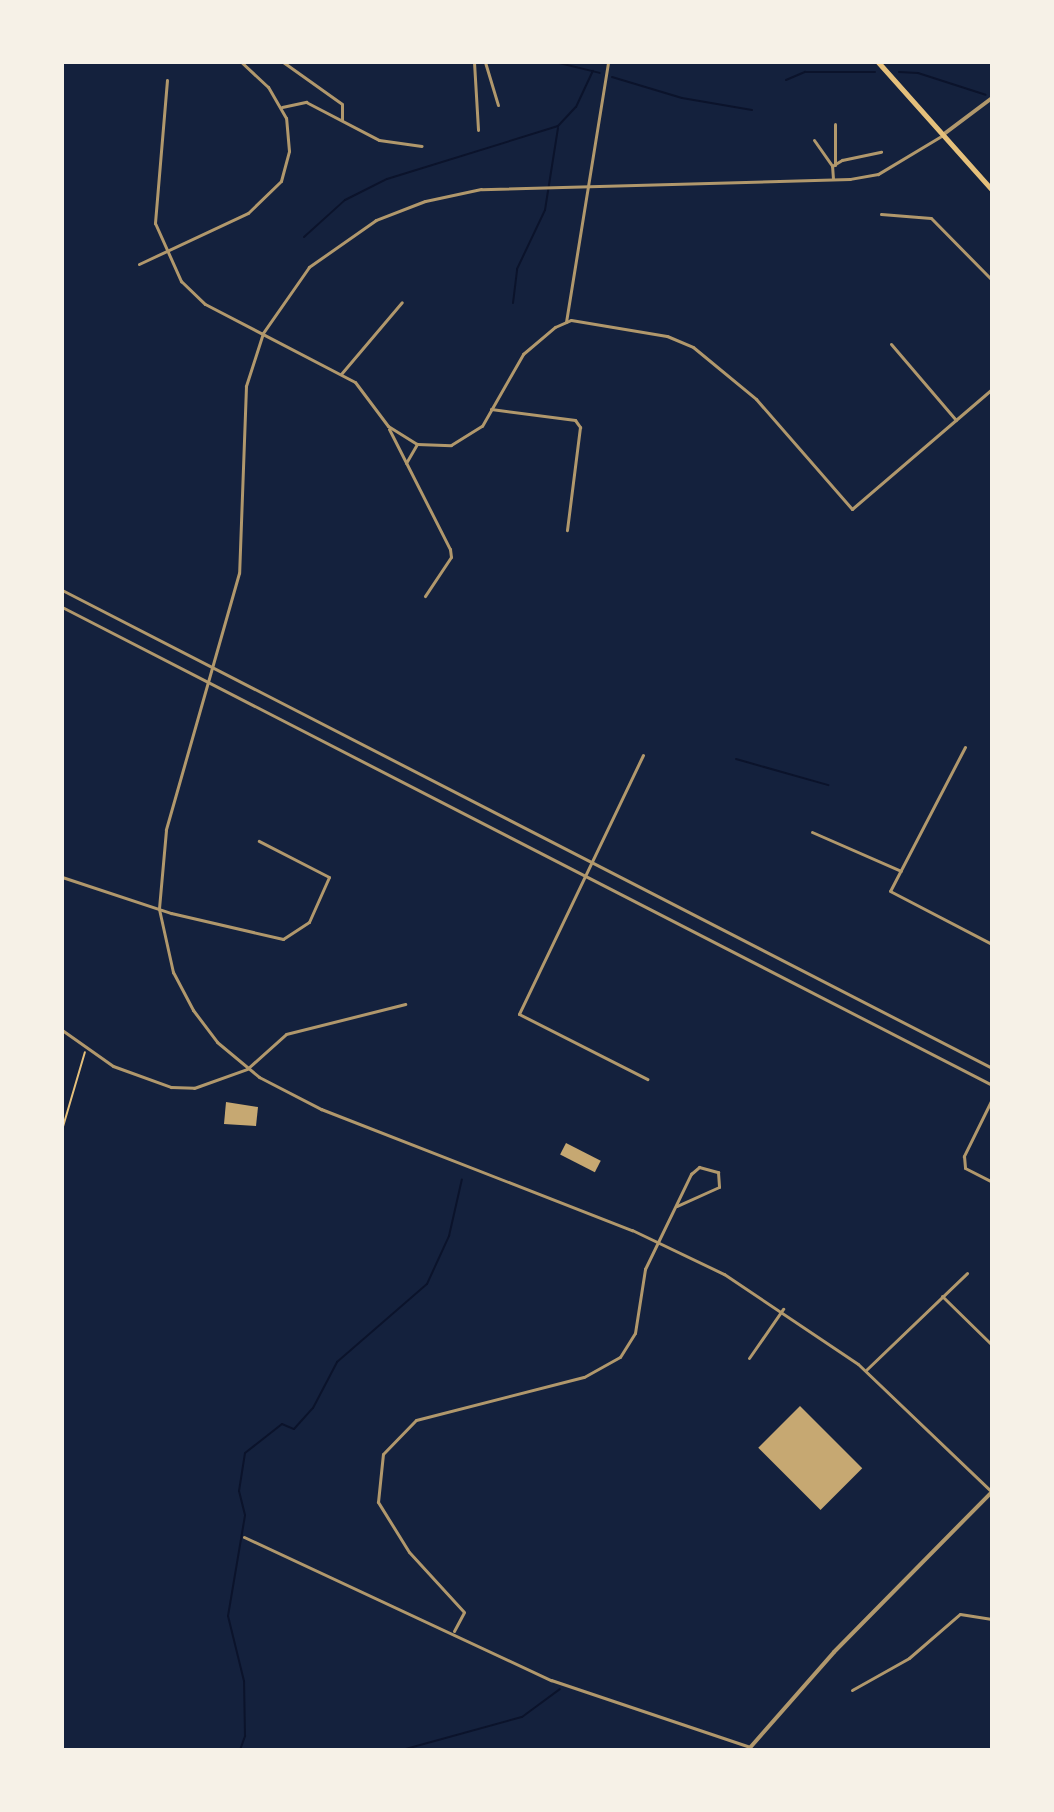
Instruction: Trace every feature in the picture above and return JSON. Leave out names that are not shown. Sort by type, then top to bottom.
[{"type":"main road","points":[[878,62],[992,190]]},
{"type":"street","points":[[139,264],[239,218],[271,194],[289,151],[282,107],[241,62]]},
{"type":"street","points":[[283,62],[341,103],[342,120]]},
{"type":"street","points":[[474,62],[478,130]]},
{"type":"street","points":[[485,62],[498,105]]},
{"type":"street","points":[[566,322],[608,62]]},
{"type":"street","points":[[167,80],[155,223],[163,252],[195,297],[355,382],[388,426],[450,549],[451,557],[425,596]]},
{"type":"street","points":[[244,1537],[454,1631],[568,1687],[749,1749],[834,1652],[992,1492],[866,1370],[783,1309],[658,1241],[321,1109],[247,1069],[193,1010],[173,972],[159,909],[166,830],[215,668],[239,573],[242,413],[263,333],[309,267],[376,220],[425,201],[481,189],[833,179],[878,174],[944,134],[992,98]]},
{"type":"street","points":[[282,107],[306,102],[385,142],[422,146]]},
{"type":"street","points":[[833,179],[835,124]]},
{"type":"street","points":[[814,140],[834,166]]},
{"type":"street","points":[[834,166],[881,152]]},
{"type":"street","points":[[881,214],[931,218],[992,280]]},
{"type":"street","points":[[341,374],[402,302]]},
{"type":"street","points":[[388,426],[417,444],[436,447],[465,440],[482,426],[523,354],[566,322],[608,323],[667,336],[693,347],[756,399],[852,509],[992,389]]},
{"type":"street","points":[[891,344],[956,420]]},
{"type":"street","points":[[491,409],[575,420],[580,427],[567,530]]},
{"type":"street","points":[[406,463],[417,444]]},
{"type":"street","points":[[62,590],[992,1068]]},
{"type":"street","points":[[62,607],[992,1085]]},
{"type":"street","points":[[965,747],[890,891],[992,944]]},
{"type":"street","points":[[643,755],[519,1014],[647,1079]]},
{"type":"street","points":[[812,832],[901,871]]},
{"type":"street","points":[[62,877],[159,909],[273,940],[300,932],[329,877],[259,841]]},
{"type":"street","points":[[62,1030],[87,1050],[171,1087],[213,1085],[247,1069],[286,1034],[405,1004]]},
{"type":"street","points":[[992,1099],[964,1156],[965,1168],[992,1182]]},
{"type":"street","points":[[454,1631],[464,1612],[409,1552],[378,1502],[379,1475],[389,1443],[416,1420],[443,1410],[525,1395],[597,1371],[626,1350],[638,1318],[645,1269],[658,1241],[677,1206],[699,1167],[718,1172],[719,1187],[677,1206]]},
{"type":"street","points":[[866,1370],[967,1273]]},
{"type":"street","points":[[942,1296],[992,1345]]},
{"type":"street","points":[[749,1358],[783,1309]]},
{"type":"street","points":[[852,1690],[909,1658],[960,1614],[992,1619]]},
{"type":"path","points":[[62,1130],[79,1060],[87,1050]]},
{"type":"building","points":[[226,1102],[258,1107],[256,1126],[224,1124]]},
{"type":"building","points":[[566,1143],[601,1161],[595,1172],[560,1155]]},
{"type":"building","points":[[800,1406],[862,1468],[821,1510],[758,1448]]},
{"type":"waterway","points":[[555,62],[600,73]]},
{"type":"waterway","points":[[304,237],[345,200],[387,179],[558,126],[576,107],[593,71]]},
{"type":"waterway","points":[[786,80],[805,72],[875,72]]},
{"type":"waterway","points":[[899,72],[918,73],[986,95]]},
{"type":"waterway","points":[[612,77],[682,98],[752,110]]},
{"type":"waterway","points":[[513,303],[517,269],[545,210],[558,128]]},
{"type":"waterway","points":[[736,759],[828,785]]},
{"type":"waterway","points":[[240,1750],[245,1736],[244,1681],[228,1616],[245,1515],[239,1491],[245,1453],[282,1424],[294,1429],[313,1408],[337,1362],[427,1284],[449,1236],[462,1179]]},
{"type":"waterway","points":[[402,1750],[522,1717],[560,1689]]}]
